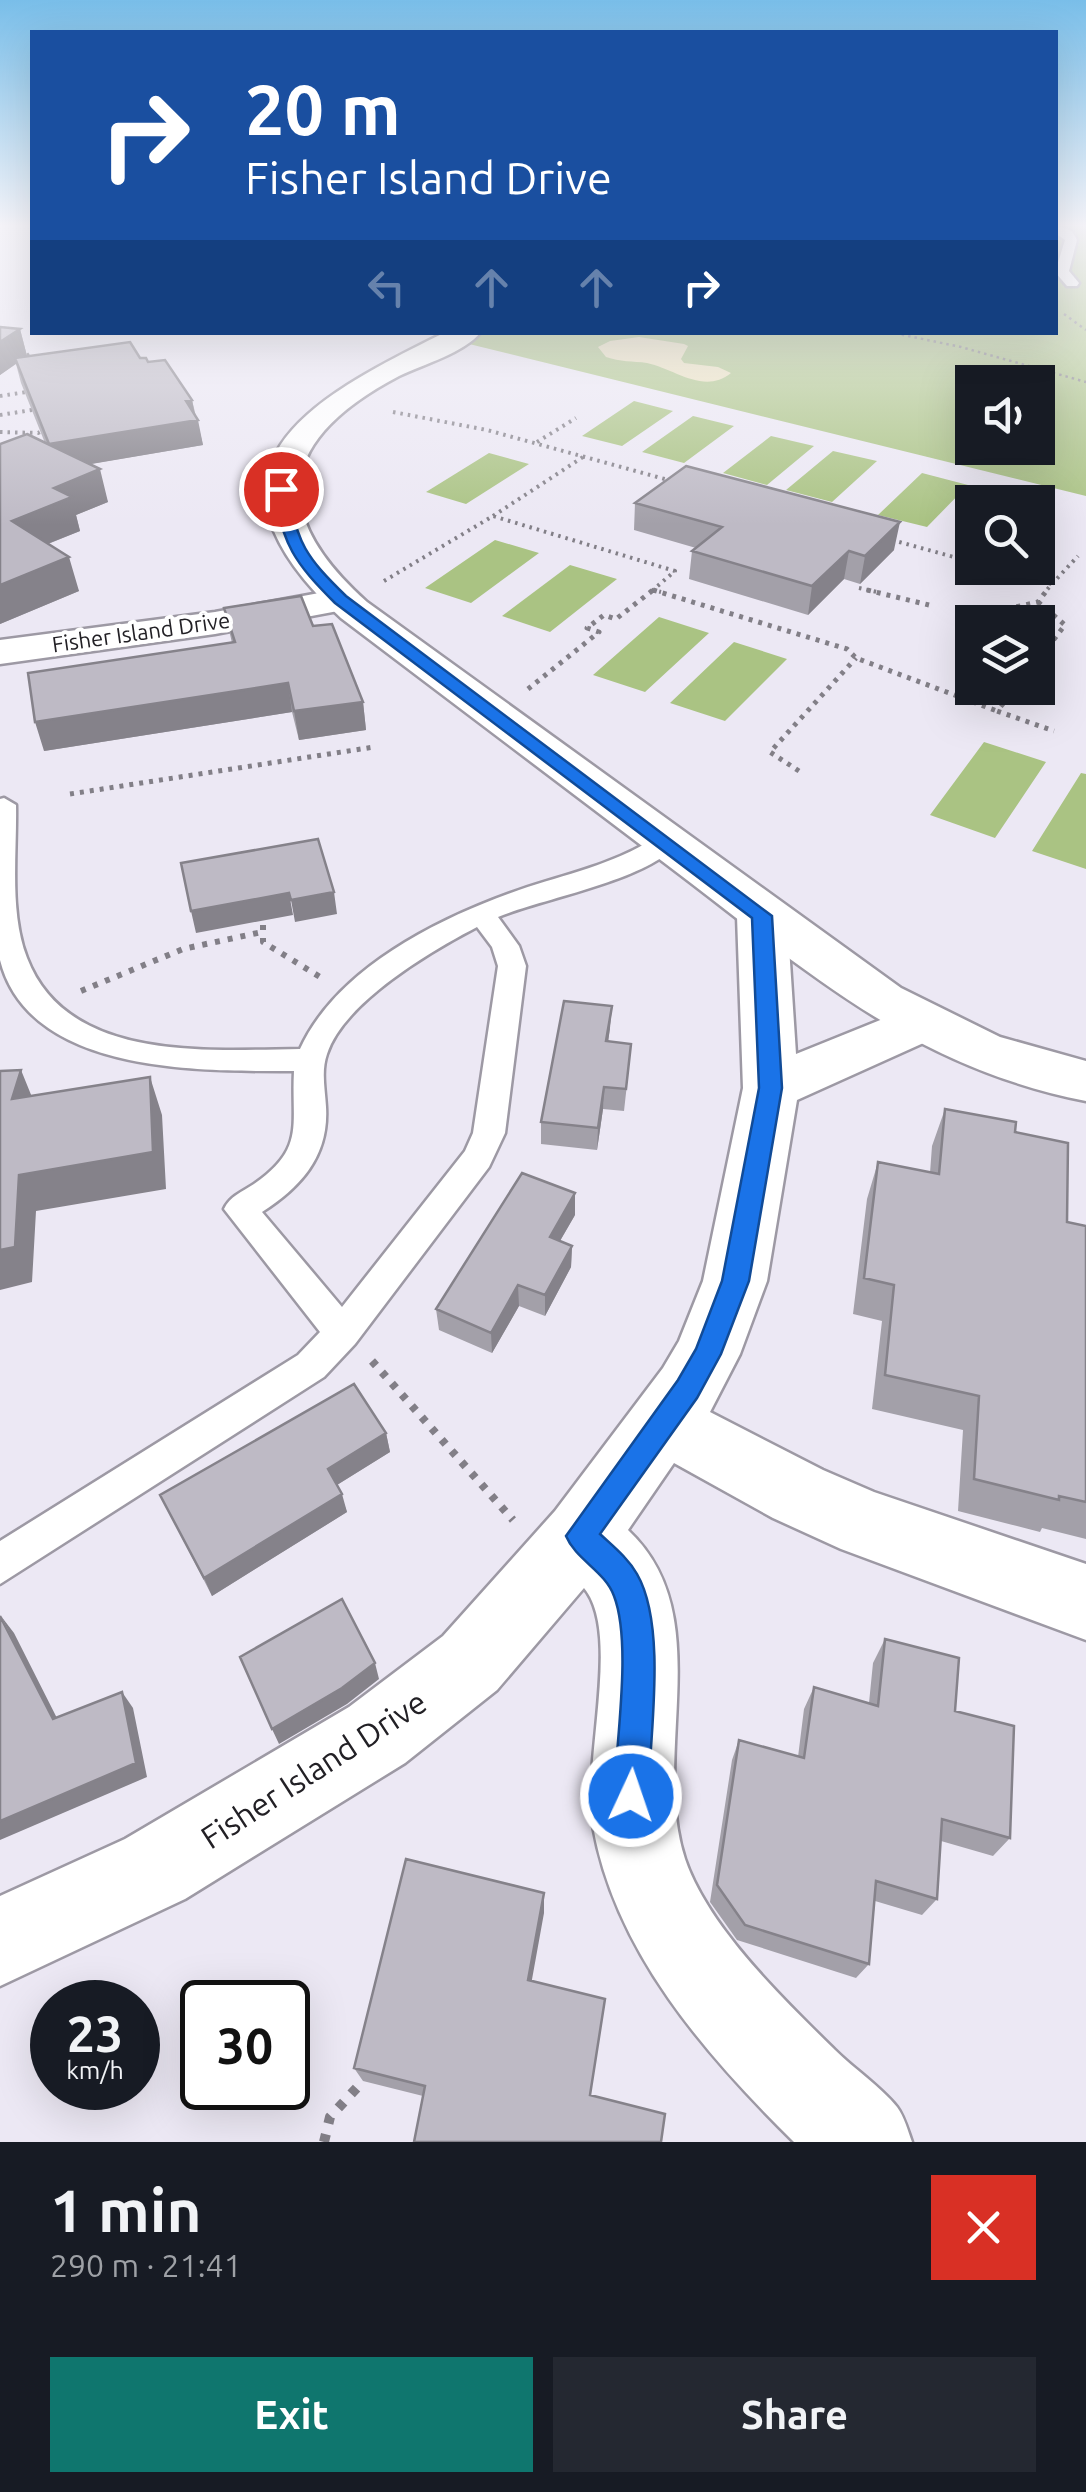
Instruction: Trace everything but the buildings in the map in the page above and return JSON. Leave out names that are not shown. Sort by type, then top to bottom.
[{"type":"street","points":[[462,335],[339,401],[308,429],[286,466],[281,489],[287,530],[314,573],[360,592],[664,844],[920,1023],[1009,1062],[1086,1081]]},
{"type":"street","name":"Fisher Island Drive","points":[[0,652],[199,625],[360,592]]},
{"type":"street","name":"Fisher Island Drive","points":[[0,1942],[155,1870],[377,1736],[470,1663],[569,1551],[665,1423],[707,1354],[736,1281],[771,1088],[762,916]]},
{"type":"street","points":[[771,1088],[920,1023]]},
{"type":"street","points":[[665,1423],[798,1494],[867,1524],[1086,1602]]},
{"type":"street","points":[[569,1551],[622,1578],[638,1626],[631,1796],[648,1874],[678,1932],[742,2018],[798,2081],[864,2142]]},
{"type":"lane","points":[[4,805],[12,957],[31,994],[44,1009],[83,1035],[132,1052],[185,1058],[310,1060]]},
{"type":"lane","points":[[342,1333],[240,1209],[285,1178],[305,1150],[310,1134],[310,1060],[329,1025],[364,991],[416,952],[482,914],[528,896],[615,872],[664,844]]},
{"type":"lane","points":[[0,1564],[291,1380],[342,1333],[485,1147],[512,966],[505,946],[482,914]]},
{"type":"path","points":[[903,335],[1086,382]]},
{"type":"path","points":[[0,396],[40,390]]},
{"type":"path","points":[[0,415],[48,408]]},
{"type":"path","points":[[378,409],[536,443],[671,480],[656,492]]},
{"type":"path","points":[[536,443],[576,418]]},
{"type":"path","points":[[0,432],[38,432],[54,426]]},
{"type":"path","points":[[38,432],[52,438]]},
{"type":"path","points":[[360,592],[436,548],[464,537],[584,457]]},
{"type":"path","points":[[493,516],[675,571],[616,619],[604,615],[587,628],[598,632],[522,694]]},
{"type":"path","points":[[892,540],[955,557]]},
{"type":"path","points":[[1055,581],[1078,556]]},
{"type":"path","points":[[1023,605],[1038,602],[1051,585]]},
{"type":"path","points":[[860,588],[929,605]]},
{"type":"path","points":[[653,590],[847,649],[856,658],[1054,731]]},
{"type":"path","points":[[1038,602],[1041,605]]},
{"type":"path","points":[[1055,617],[1065,626],[1055,639]]},
{"type":"path","points":[[799,771],[770,752],[856,658]]},
{"type":"path","points":[[997,711],[1002,705]]},
{"type":"path","points":[[70,794],[374,747]]},
{"type":"path","points":[[264,909],[263,942],[310,974],[364,991]]},
{"type":"path","points":[[44,1009],[182,948],[262,932]]},
{"type":"path","points":[[342,1333],[361,1348],[489,1494],[569,1551]]},
{"type":"path","points":[[324,2142],[330,2117],[363,2081]]},
{"type":"green space","points":[[1058,325],[1086,325],[1086,496],[1055,488],[1055,485],[960,465],[1055,465],[1055,365],[955,365],[955,464],[465,343],[478,335],[1058,335]]},
{"type":"green space","points":[[634,401],[673,411],[622,446],[582,436]]},
{"type":"green space","points":[[693,416],[734,426],[684,463],[642,452]]},
{"type":"green space","points":[[771,436],[814,446],[767,485],[723,473]]},
{"type":"green space","points":[[833,451],[877,461],[832,502],[786,490]]},
{"type":"green space","points":[[489,453],[529,464],[466,504],[426,492]]},
{"type":"green space","points":[[922,473],[968,485],[955,485],[955,498],[927,527],[878,515]]},
{"type":"green space","points":[[495,540],[539,553],[471,603],[425,588]]},
{"type":"green space","points":[[570,565],[617,579],[550,632],[502,616]]},
{"type":"green space","points":[[659,617],[709,633],[645,692],[593,675]]},
{"type":"green space","points":[[734,642],[787,659],[725,721],[670,703]]},
{"type":"green space","points":[[984,742],[1046,762],[995,838],[930,815]]},
{"type":"green space","points":[[1081,773],[1086,774],[1086,869],[1032,851]]},
{"type":"sand","points":[[639,337],[684,344],[688,346],[681,359],[684,363],[718,367],[731,373],[710,382],[700,381],[647,363],[606,357],[598,347]]},
{"type":"route","points":[[281,489],[287,530],[294,544],[314,573],[341,600],[762,916],[771,1088],[736,1281],[707,1354],[688,1389],[581,1536],[628,1587],[638,1626],[631,1796]]}]
